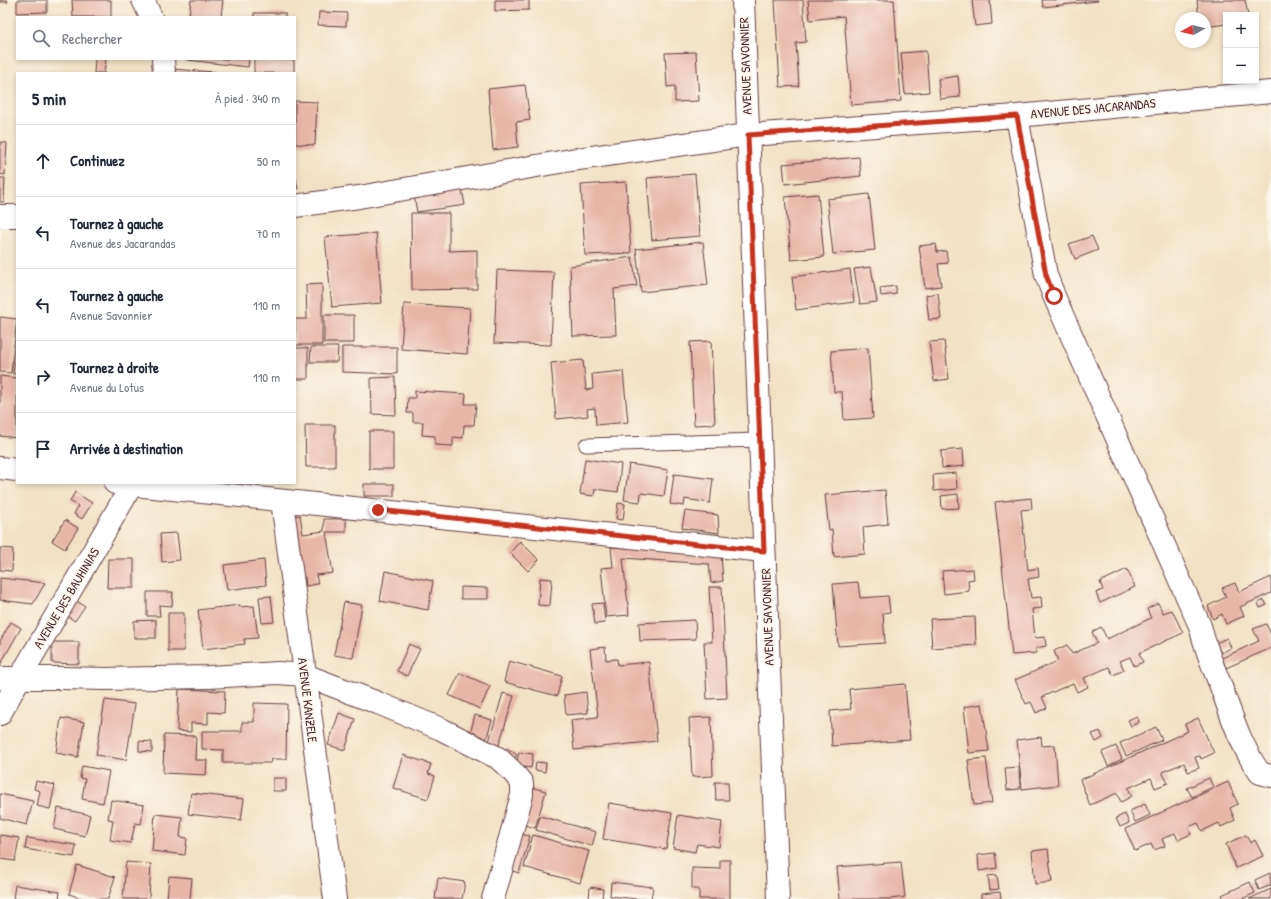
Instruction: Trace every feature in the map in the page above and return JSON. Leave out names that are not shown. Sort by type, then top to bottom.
[{"type":"street","points":[[144,0],[151,16]]},
{"type":"street","name":"AVENUE SAVONNIER","points":[[743,0],[778,899]]},
{"type":"street","points":[[163,60],[164,72]]},
{"type":"street","name":"AVENUE DES JACARANDAS","points":[[296,206],[359,197],[571,160],[748,135],[1017,116],[1271,92]]},
{"type":"street","points":[[1017,116],[1046,275],[1054,296],[1200,626],[1205,647],[1224,699],[1249,756],[1260,773],[1271,776]]},
{"type":"street","points":[[0,216],[16,216]]},
{"type":"street","points":[[0,468],[16,470]]},
{"type":"street","points":[[127,484],[764,551]]},
{"type":"street","name":"AVENUE DES BAUHINIAS","points":[[0,714],[9,679],[127,484]]},
{"type":"street","name":"AVENUE KANZELE","points":[[282,501],[335,899]]},
{"type":"street","points":[[9,679],[128,679],[209,677],[278,673],[305,675],[441,729],[498,758],[522,783],[522,795],[493,899]]},
{"type":"lane","points":[[586,445],[760,440]]},
{"type":"building","points":[[0,0],[7,0],[8,2],[0,2]]},
{"type":"building","points":[[17,0],[47,0],[47,12],[17,13]]},
{"type":"building","points":[[72,0],[111,0],[111,16],[73,16]]},
{"type":"building","points":[[191,0],[223,0],[221,16],[189,16]]},
{"type":"building","points":[[495,0],[529,0],[529,10],[495,11]]},
{"type":"building","points":[[775,0],[803,0],[806,42],[796,43],[799,86],[780,87]]},
{"type":"building","points":[[808,0],[894,0],[901,101],[851,105],[844,16],[810,20]]},
{"type":"building","points":[[972,0],[990,0],[992,24],[975,26]]},
{"type":"building","points":[[1042,0],[1098,0],[1098,1],[1043,7]]},
{"type":"building","points":[[1197,0],[1245,0],[1247,12],[1223,12],[1223,24],[1211,26],[1211,12],[1198,12]]},
{"type":"building","points":[[319,12],[347,13],[346,26],[318,25]]},
{"type":"building","points":[[254,13],[285,13],[285,16],[254,16]]},
{"type":"building","points":[[926,51],[929,92],[905,94],[901,53]]},
{"type":"building","points":[[696,52],[699,101],[675,102],[675,86],[667,87],[665,53]]},
{"type":"building","points":[[95,60],[106,60],[104,72],[94,72]]},
{"type":"building","points":[[187,60],[249,60],[248,67]]},
{"type":"building","points":[[254,60],[294,60],[294,72],[254,72]]},
{"type":"building","points":[[171,69],[215,72],[171,72]]},
{"type":"building","points":[[958,76],[960,97],[940,99],[938,79]]},
{"type":"building","points":[[525,85],[530,120],[516,122],[518,147],[493,150],[488,89]]},
{"type":"building","points":[[296,101],[317,102],[315,145],[296,144]]},
{"type":"building","points":[[0,142],[7,143],[5,175],[0,174]]},
{"type":"building","points":[[859,157],[861,176],[785,184],[783,164]]},
{"type":"building","points":[[695,174],[700,236],[652,240],[647,178]]},
{"type":"building","points":[[0,178],[5,178],[4,202],[0,202]]},
{"type":"building","points":[[626,182],[631,253],[585,255],[581,185]]},
{"type":"building","points":[[462,189],[465,205],[417,212],[414,196]]},
{"type":"building","points":[[818,194],[824,257],[791,260],[785,197]]},
{"type":"building","points":[[869,194],[875,250],[833,254],[827,199]]},
{"type":"building","points":[[411,213],[449,213],[449,251],[477,250],[477,289],[412,290]]},
{"type":"building","points":[[376,233],[382,303],[332,307],[325,237]]},
{"type":"building","points":[[1092,236],[1098,250],[1075,259],[1069,244]]},
{"type":"building","points":[[703,242],[708,285],[641,292],[636,249]]},
{"type":"building","points":[[936,244],[937,252],[946,251],[948,263],[938,264],[941,286],[925,288],[919,246]]},
{"type":"building","points":[[632,257],[637,286],[614,289],[616,335],[573,336],[570,266]]},
{"type":"building","points":[[871,267],[877,302],[860,304],[854,269]]},
{"type":"building","points":[[850,269],[854,302],[796,310],[792,277]]},
{"type":"building","points":[[497,270],[554,272],[551,345],[494,343]]},
{"type":"building","points":[[322,284],[322,345],[296,345],[296,319],[307,319],[306,285]]},
{"type":"building","points":[[896,286],[896,294],[881,296],[880,288]]},
{"type":"building","points":[[938,293],[941,319],[929,320],[926,295]]},
{"type":"building","points":[[404,304],[470,308],[467,354],[401,349]]},
{"type":"building","points":[[324,315],[354,315],[354,343],[324,343]]},
{"type":"building","points":[[0,317],[16,319],[11,373],[0,372]]},
{"type":"building","points":[[711,341],[715,424],[694,425],[690,342]]},
{"type":"building","points":[[944,341],[949,379],[934,381],[929,342]]},
{"type":"building","points":[[311,347],[338,347],[337,362],[310,362]]},
{"type":"building","points":[[342,347],[397,347],[397,374],[342,372]]},
{"type":"building","points":[[16,348],[16,374],[13,374]]},
{"type":"building","points":[[296,348],[308,348],[308,379],[296,379]]},
{"type":"building","points":[[868,348],[873,418],[844,420],[842,392],[834,392],[831,351]]},
{"type":"building","points":[[583,360],[586,390],[593,389],[592,374],[623,371],[628,422],[596,425],[595,408],[587,409],[588,416],[556,419],[551,363]]},
{"type":"building","points":[[0,376],[16,378],[16,438],[0,436]]},
{"type":"building","points":[[395,377],[396,415],[372,414],[371,378]]},
{"type":"building","points":[[415,391],[466,394],[465,404],[476,404],[474,425],[464,425],[463,438],[453,437],[453,446],[435,445],[435,436],[422,435],[423,422],[413,422],[413,413],[407,413],[408,398],[415,398]]},
{"type":"building","points":[[305,425],[335,425],[335,467],[306,467]]},
{"type":"building","points":[[369,431],[393,431],[393,469],[369,469]]},
{"type":"building","points":[[963,449],[964,466],[942,468],[941,451]]},
{"type":"building","points":[[585,459],[621,464],[618,492],[595,489],[594,496],[580,494]]},
{"type":"building","points":[[629,464],[668,470],[664,496],[641,493],[640,502],[624,500]]},
{"type":"building","points":[[956,473],[957,489],[934,491],[933,475]]},
{"type":"building","points":[[674,474],[713,479],[710,503],[685,499],[684,506],[670,504]]},
{"type":"building","points":[[364,484],[394,484],[394,496],[364,496]]},
{"type":"building","points":[[885,490],[888,524],[863,527],[865,554],[834,557],[832,529],[829,530],[825,495]]},
{"type":"building","points":[[75,492],[92,503],[82,519],[74,514],[78,506],[70,501]]},
{"type":"building","points":[[958,494],[959,508],[942,509],[941,496]]},
{"type":"building","points":[[1031,498],[1032,509],[1021,510],[1028,570],[1038,568],[1039,577],[1028,579],[1031,598],[1041,597],[1042,608],[1032,609],[1035,638],[1045,637],[1046,646],[1036,648],[1036,653],[1012,655],[995,502]]},
{"type":"building","points":[[618,503],[625,504],[623,520],[616,519]]},
{"type":"building","points":[[685,511],[718,515],[719,533],[682,528]]},
{"type":"building","points":[[300,515],[303,534],[324,531],[324,519],[346,519],[346,532],[326,532],[333,573],[316,575],[318,584],[306,586],[305,577],[297,579],[287,517]]},
{"type":"building","points":[[65,520],[78,528],[65,549],[52,541]]},
{"type":"building","points":[[177,533],[180,560],[162,562],[160,534]]},
{"type":"building","points":[[520,541],[539,560],[528,571],[510,553]]},
{"type":"building","points":[[611,547],[721,554],[723,581],[711,583],[709,564],[623,558],[629,615],[606,617],[601,568],[613,567]]},
{"type":"building","points":[[0,548],[13,549],[12,571],[0,570]]},
{"type":"building","points":[[108,559],[134,559],[134,588],[107,588]]},
{"type":"building","points":[[264,560],[266,585],[227,590],[224,565]]},
{"type":"building","points":[[973,569],[974,579],[968,580],[969,591],[944,594],[942,571]]},
{"type":"building","points":[[1127,569],[1135,587],[1100,603],[1096,593],[1103,590],[1100,582]]},
{"type":"building","points":[[385,571],[433,581],[428,610],[380,601]]},
{"type":"building","points":[[1271,577],[1271,593],[1240,607],[1244,616],[1226,624],[1222,614],[1213,619],[1208,606],[1226,597],[1222,588],[1235,583],[1239,592]]},
{"type":"building","points":[[0,578],[45,583],[33,604],[0,600]]},
{"type":"building","points":[[540,578],[552,579],[550,606],[538,605]]},
{"type":"building","points":[[858,582],[860,598],[888,596],[890,612],[883,613],[885,643],[838,646],[833,584]]},
{"type":"building","points":[[461,587],[488,588],[488,599],[461,599]]},
{"type":"building","points":[[709,587],[722,587],[727,698],[707,699],[704,642],[712,642]]},
{"type":"building","points":[[147,592],[173,592],[172,606],[159,605],[160,616],[147,616]]},
{"type":"building","points":[[271,596],[274,622],[262,623],[259,597]]},
{"type":"building","points":[[71,598],[85,606],[75,621],[62,613]]},
{"type":"building","points":[[1264,600],[1267,605],[1260,608],[1258,603]]},
{"type":"building","points":[[344,602],[362,605],[353,658],[334,655]]},
{"type":"building","points":[[603,603],[605,623],[595,624],[592,604]]},
{"type":"building","points":[[1158,603],[1163,613],[1172,610],[1183,633],[1139,653],[1143,662],[1134,666],[1130,657],[1120,661],[1124,670],[1113,675],[1109,667],[1084,678],[1088,687],[1077,692],[1073,683],[1042,697],[1047,708],[1036,713],[1031,702],[1026,704],[1015,680],[1058,661],[1054,651],[1067,645],[1072,654],[1097,643],[1092,632],[1101,627],[1107,639],[1151,618],[1147,609]]},
{"type":"building","points":[[240,605],[240,607],[254,606],[258,638],[244,639],[245,644],[203,649],[198,610]]},
{"type":"building","points":[[168,613],[184,613],[184,651],[168,651]]},
{"type":"building","points":[[975,617],[976,645],[932,648],[930,619]]},
{"type":"building","points":[[156,620],[156,638],[134,638],[134,621]]},
{"type":"building","points":[[695,620],[696,639],[640,641],[639,623]]},
{"type":"building","points":[[11,622],[21,628],[0,665],[0,641]]},
{"type":"building","points":[[1266,624],[1271,635],[1271,648],[1226,668],[1222,658],[1259,641],[1253,629]]},
{"type":"building","points":[[1227,638],[1231,648],[1221,653],[1216,643]]},
{"type":"building","points":[[52,642],[79,642],[79,664],[52,663]]},
{"type":"building","points":[[409,644],[420,649],[407,676],[397,671]]},
{"type":"building","points":[[605,647],[606,660],[617,659],[618,665],[649,662],[657,741],[574,750],[571,720],[598,717],[590,649]]},
{"type":"building","points":[[509,661],[562,676],[557,696],[504,682]]},
{"type":"building","points":[[460,673],[490,686],[480,709],[449,695]]},
{"type":"building","points":[[905,684],[910,740],[832,746],[830,711],[851,709],[849,689]]},
{"type":"building","points":[[179,689],[225,691],[224,713],[208,712],[208,724],[191,723],[191,732],[177,731]]},
{"type":"building","points":[[586,692],[588,713],[566,715],[564,695]]},
{"type":"building","points":[[503,693],[514,696],[498,748],[488,745]]},
{"type":"building","points":[[105,700],[135,704],[126,760],[96,755]]},
{"type":"building","points":[[254,703],[287,704],[286,759],[272,759],[271,763],[223,763],[223,750],[202,749],[202,731],[242,731],[242,722],[254,722]]},
{"type":"building","points":[[982,704],[989,751],[969,753],[964,707]]},
{"type":"building","points":[[339,713],[355,719],[345,750],[328,745]]},
{"type":"building","points":[[475,715],[492,720],[485,743],[469,738]]},
{"type":"building","points":[[1137,716],[1139,722],[1131,726],[1128,720]]},
{"type":"building","points":[[711,717],[713,776],[692,777],[689,718]]},
{"type":"building","points":[[61,718],[84,722],[78,757],[56,753]]},
{"type":"building","points":[[1198,718],[1214,753],[1201,759],[1200,756],[1195,757],[1199,768],[1188,772],[1184,763],[1162,772],[1168,783],[1155,788],[1151,778],[1128,788],[1132,796],[1121,802],[1117,793],[1090,805],[1080,780],[1188,731],[1185,724]]},
{"type":"building","points":[[1156,727],[1162,740],[1126,756],[1120,743]]},
{"type":"building","points":[[1100,731],[1103,738],[1096,742],[1092,734]]},
{"type":"building","points":[[164,735],[196,736],[195,760],[207,760],[206,775],[163,773]]},
{"type":"building","points":[[1041,737],[1042,746],[1055,745],[1058,785],[1022,789],[1017,740]]},
{"type":"building","points":[[139,741],[152,742],[152,752],[139,751]]},
{"type":"building","points":[[1116,746],[1122,759],[1108,766],[1102,752]]},
{"type":"building","points":[[507,748],[517,755],[512,762],[502,755]]},
{"type":"building","points":[[519,752],[533,754],[531,768],[516,766]]},
{"type":"building","points":[[403,755],[431,764],[428,774],[435,776],[428,799],[393,788]]},
{"type":"building","points":[[986,758],[992,803],[974,805],[968,760]]},
{"type":"building","points":[[536,762],[546,763],[545,772],[535,770]]},
{"type":"building","points":[[82,766],[109,771],[103,803],[82,799],[85,779],[80,778]]},
{"type":"building","points":[[1019,767],[1020,789],[1007,790],[1005,768]]},
{"type":"building","points":[[273,778],[286,778],[286,791],[273,791]]},
{"type":"building","points":[[1209,778],[1213,787],[1192,797],[1187,788]]},
{"type":"building","points":[[36,781],[55,785],[50,809],[37,806],[40,791],[34,789]]},
{"type":"building","points":[[715,782],[728,782],[729,800],[716,800]]},
{"type":"building","points":[[1228,782],[1238,804],[1230,808],[1235,820],[1221,827],[1219,823],[1202,831],[1198,823],[1188,827],[1191,834],[1178,840],[1175,833],[1162,839],[1165,846],[1154,850],[1151,844],[1135,851],[1125,829]]},
{"type":"building","points":[[529,787],[546,791],[535,828],[519,823]]},
{"type":"building","points":[[191,793],[244,799],[241,820],[188,814]]},
{"type":"building","points":[[0,794],[33,801],[27,825],[0,818]]},
{"type":"building","points":[[111,800],[144,805],[141,824],[135,823],[131,843],[110,840],[113,820],[108,819]]},
{"type":"building","points":[[609,803],[672,813],[666,849],[603,839]]},
{"type":"building","points":[[1145,804],[1150,815],[1135,822],[1130,811]]},
{"type":"building","points":[[58,808],[90,815],[85,836],[54,829]]},
{"type":"building","points":[[155,814],[182,817],[180,837],[187,838],[185,855],[152,851]]},
{"type":"building","points":[[1125,814],[1129,823],[1120,827],[1116,818]]},
{"type":"building","points":[[678,815],[722,822],[719,847],[697,844],[695,852],[673,848]]},
{"type":"building","points":[[540,816],[596,832],[592,846],[536,830]]},
{"type":"building","points":[[520,834],[530,836],[519,873],[509,870]]},
{"type":"building","points":[[0,835],[19,838],[15,861],[0,859]]},
{"type":"building","points":[[533,835],[589,851],[580,883],[524,867]]},
{"type":"building","points":[[1246,835],[1250,843],[1255,840],[1263,856],[1236,868],[1226,844]]},
{"type":"building","points":[[27,838],[76,845],[74,857],[25,849]]},
{"type":"building","points":[[1048,849],[1052,882],[1035,884],[1032,851]]},
{"type":"building","points":[[995,853],[997,868],[979,871],[978,855]]},
{"type":"building","points":[[720,860],[730,860],[730,899],[699,899],[699,889],[692,889],[692,868],[720,869]]},
{"type":"building","points":[[126,862],[151,864],[149,899],[123,899]]},
{"type":"building","points":[[901,862],[905,897],[891,899],[840,899],[837,867]]},
{"type":"building","points":[[77,865],[115,877],[108,899],[84,899],[69,894]]},
{"type":"building","points":[[1270,873],[1271,885],[1259,890],[1255,880]]},
{"type":"building","points":[[997,875],[999,889],[990,890],[988,876]]},
{"type":"building","points":[[169,876],[192,878],[190,899],[167,899]]},
{"type":"building","points":[[438,878],[465,882],[462,899],[435,899]]},
{"type":"building","points":[[611,882],[653,887],[651,899],[610,896]]},
{"type":"building","points":[[1250,882],[1255,893],[1242,899],[1224,899],[1222,895]]},
{"type":"building","points":[[15,885],[60,892],[59,899],[13,899]]},
{"type":"building","points":[[590,887],[603,889],[602,899],[589,899]]},
{"type":"building","points":[[1271,889],[1271,899],[1249,899]]},
{"type":"building","points":[[1000,892],[1001,899],[981,899],[981,894]]},
{"type":"route","points":[[378,510],[764,551],[748,135],[1017,116],[1046,275],[1054,296]]}]
